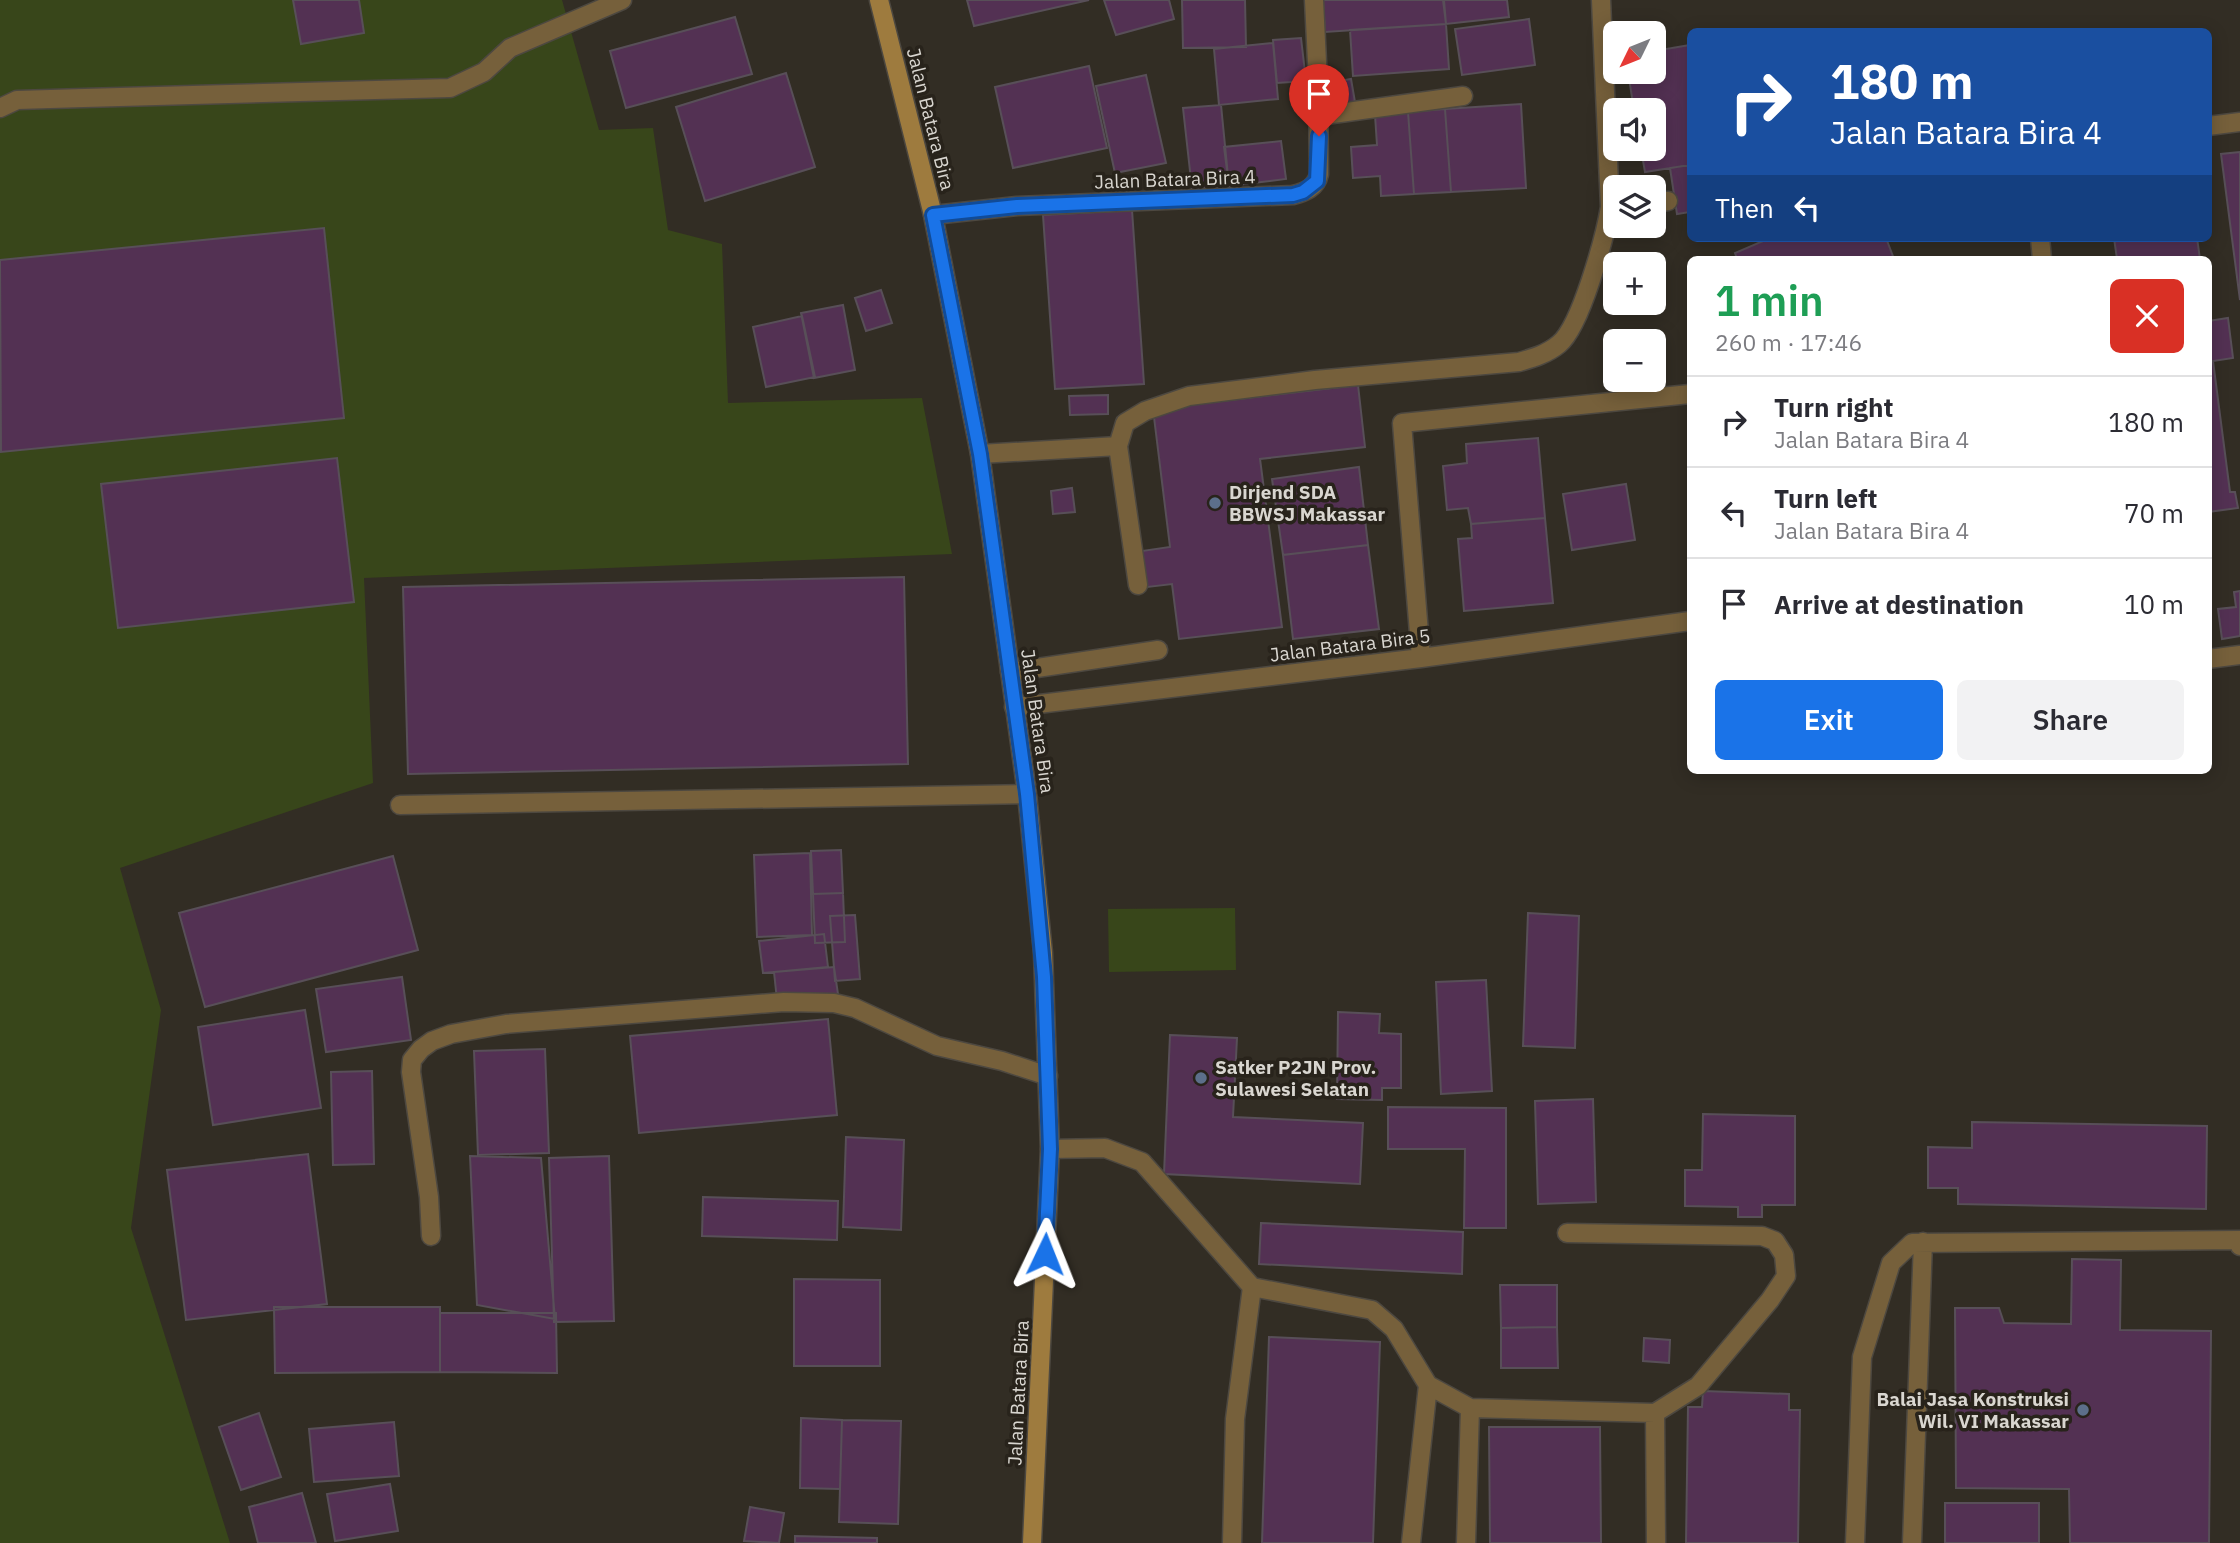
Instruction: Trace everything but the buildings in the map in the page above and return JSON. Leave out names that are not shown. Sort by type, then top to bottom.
[{"type":"street","points":[[0,108],[17,100],[450,88],[484,72],[510,48],[622,0]]},
{"type":"street","name":"Jalan Batara Bira","points":[[879,0],[933,215],[980,454],[1027,794],[1043,953],[1050,1149],[1032,1543]]},
{"type":"street","name":"Jalan Batara Bira 4","points":[[933,215],[1017,206],[1279,196],[1303,192],[1313,186],[1319,174],[1314,0]]},
{"type":"street","points":[[1601,0],[1610,175]]},
{"type":"street","points":[[1318,116],[1463,96]]},
{"type":"street","points":[[2212,126],[2240,122]]},
{"type":"street","points":[[1138,585],[1118,446],[1125,423],[1145,411],[1189,396],[1315,380],[1519,362],[1542,355],[1561,343],[1575,321],[1604,238]]},
{"type":"street","points":[[1421,658],[1402,423],[1687,394]]},
{"type":"street","points":[[980,454],[1118,446]]},
{"type":"street","name":"Jalan Batara Bira 5","points":[[1014,707],[1421,658],[1687,621]]},
{"type":"street","points":[[1010,672],[1157,650]]},
{"type":"street","points":[[2212,658],[2240,655]]},
{"type":"street","points":[[400,806],[1027,794]]},
{"type":"street","points":[[431,1236],[429,1197],[411,1072],[412,1060],[432,1041],[451,1034],[506,1024],[756,1004],[834,1003],[855,1007],[937,1046],[1002,1061],[1048,1076]]},
{"type":"street","points":[[1050,1149],[1105,1148],[1142,1162],[1252,1287],[1372,1310],[1394,1329],[1428,1385],[1471,1408],[1655,1413],[1698,1386],[1770,1300],[1786,1276],[1784,1255],[1775,1241],[1762,1236],[1567,1233]]},
{"type":"street","points":[[1855,1543],[1862,1357],[1891,1263],[1912,1243],[2239,1240],[2240,1246]]},
{"type":"street","points":[[1912,1543],[1923,1242]]},
{"type":"street","points":[[1232,1543],[1236,1419],[1252,1287]]},
{"type":"street","points":[[1411,1543],[1428,1385]]},
{"type":"street","points":[[1466,1543],[1471,1408]]},
{"type":"street","points":[[1655,1413],[1656,1543]]},
{"type":"green space","points":[[0,0],[562,0],[599,130],[653,128],[668,230],[722,244],[728,403],[922,398],[952,554],[364,578],[373,783],[120,868],[161,1010],[131,1228],[230,1543],[0,1543]]},
{"type":"green space","points":[[1235,908],[1236,970],[1109,972],[1108,909]]},
{"type":"place","name":"Dirjend SDA BBWSJ Makassar","points":[[1215,503]]},
{"type":"place","name":"Satker P2JN Prov. Sulawesi Selatan","points":[[1201,1078]]},
{"type":"place","name":"Balai Jasa Konstruksi Wil. VI Makassar","points":[[2083,1410]]},
{"type":"route","points":[[1045,1254],[1050,1149],[1048,1076],[1043,953],[1027,794],[980,454],[933,215],[1017,206],[1293,195],[1303,192],[1317,181],[1319,136]]}]
